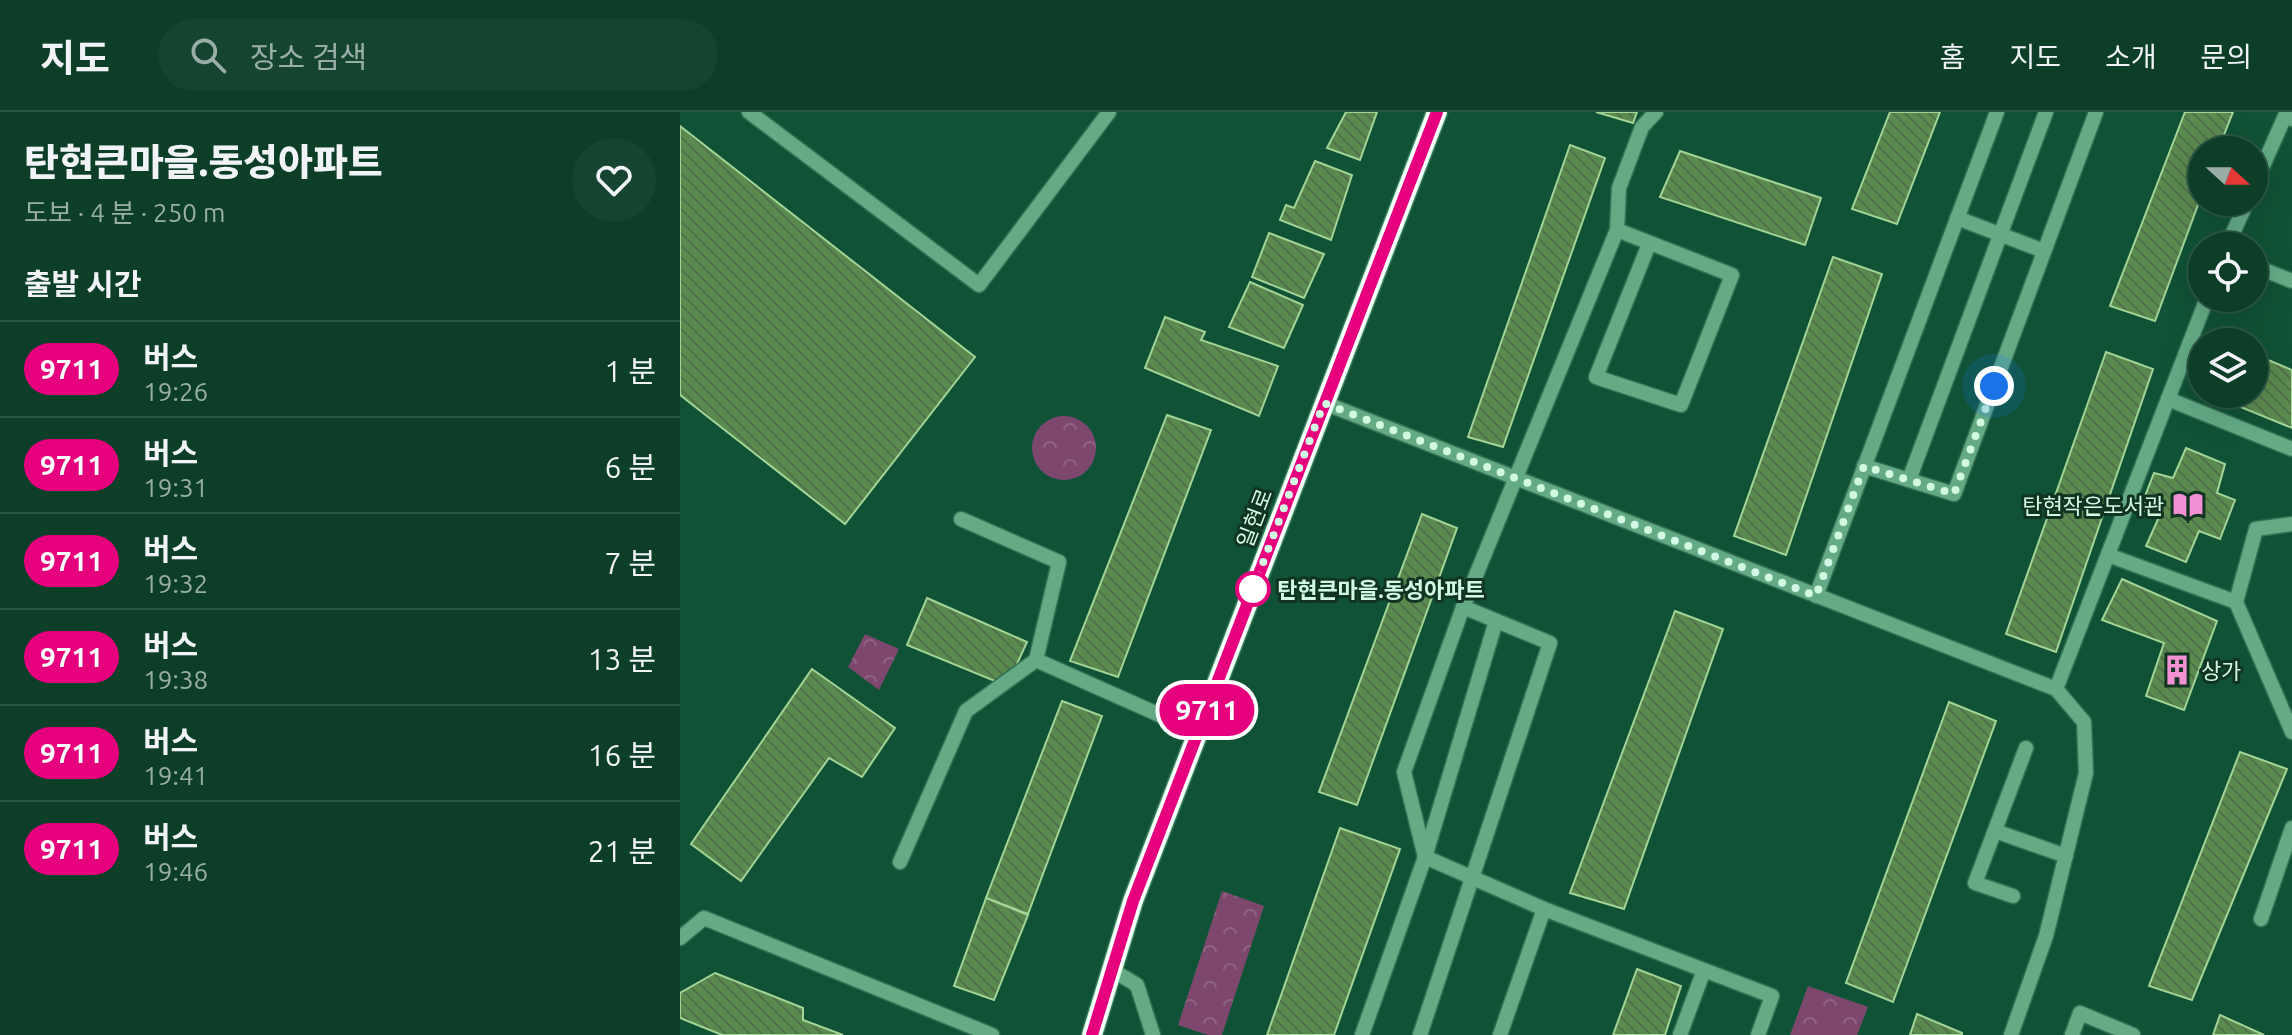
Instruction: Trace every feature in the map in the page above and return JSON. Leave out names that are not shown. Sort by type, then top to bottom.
[{"type":"main road","name":"일현로","points":[[1092,1035],[1133,901],[1437,112]]},
{"type":"street","points":[[749,112],[979,285],[1109,112]]},
{"type":"street","points":[[1425,857],[1404,772],[1463,607],[1617,230],[1619,188],[1642,127],[1656,112]]},
{"type":"street","points":[[1816,596],[1997,112]]},
{"type":"street","points":[[1909,480],[2046,112]]},
{"type":"street","points":[[1864,466],[1954,494],[2096,112]]},
{"type":"street","points":[[2268,154],[2285,116],[2292,119]]},
{"type":"street","points":[[1957,218],[2044,251]]},
{"type":"street","points":[[1617,230],[1732,275],[1681,405],[1596,377],[1649,244]]},
{"type":"street","points":[[2268,272],[2292,281]]},
{"type":"street","points":[[2056,689],[2202,312]]},
{"type":"street","points":[[2168,399],[2292,449]]},
{"type":"street","points":[[1324,403],[2056,689],[2084,722],[2086,773],[2046,936],[2011,1035]]},
{"type":"street","points":[[900,862],[966,711],[1036,660],[1059,562],[961,519]]},
{"type":"street","points":[[2292,524],[2256,529],[2236,602],[2292,732]]},
{"type":"street","points":[[2108,555],[2236,602]]},
{"type":"street","points":[[1420,1035],[1550,643],[1463,607]]},
{"type":"street","points":[[1362,1035],[1425,857],[1496,621]]},
{"type":"street","points":[[1036,660],[1198,732]]},
{"type":"street","points":[[2013,896],[1975,883],[2026,748]]},
{"type":"street","points":[[2261,919],[2292,828]]},
{"type":"street","points":[[1995,831],[2066,856]]},
{"type":"street","points":[[1425,857],[1544,909],[1772,996],[1758,1035]]},
{"type":"street","points":[[1500,1035],[1544,909]]},
{"type":"street","points":[[680,938],[704,918],[992,1035]]},
{"type":"street","points":[[1112,970],[1137,985],[1153,1035]]},
{"type":"street","points":[[1680,1035],[1704,970]]},
{"type":"street","points":[[2072,1035],[2080,1013],[2133,1035]]},
{"type":"green space","points":[[1058,416],[1070,416],[1087,425],[1094,436],[1094,460],[1087,471],[1070,480],[1058,480],[1046,475],[1037,466],[1032,454],[1032,442],[1037,430],[1046,421]]},
{"type":"green space","points":[[865,634],[899,649],[879,690],[848,667]]},
{"type":"green space","points":[[1222,891],[1264,906],[1222,1035],[1208,1035],[1178,1025]]},
{"type":"green space","points":[[1808,986],[1868,1007],[1857,1035],[1790,1035]]},
{"type":"building","points":[[1346,112],[1377,112],[1360,160],[1327,148]]},
{"type":"building","points":[[1596,112],[1637,112],[1633,123]]},
{"type":"building","points":[[1890,112],[1940,112],[1897,224],[1852,209]]},
{"type":"building","points":[[2185,112],[2233,112],[2224,136],[2188,136],[2188,216],[2194,216],[2155,321],[2110,306]]},
{"type":"building","points":[[680,126],[975,357],[845,524],[680,395]]},
{"type":"building","points":[[1570,145],[1605,158],[1503,447],[1468,437]]},
{"type":"building","points":[[1680,151],[1821,198],[1805,245],[1660,197]]},
{"type":"building","points":[[1315,161],[1352,175],[1331,240],[1280,220],[1286,205],[1294,208]]},
{"type":"building","points":[[1269,233],[1324,254],[1304,298],[1252,277]]},
{"type":"building","points":[[1833,257],[1882,274],[1786,555],[1734,536]]},
{"type":"building","points":[[1250,282],[1303,305],[1284,348],[1229,327]]},
{"type":"building","points":[[1165,317],[1205,332],[1201,340],[1278,366],[1259,416],[1145,368]]},
{"type":"building","points":[[2106,352],[2153,369],[2056,652],[2006,634]]},
{"type":"building","points":[[2268,360],[2292,370],[2292,428],[2243,408],[2268,408]]},
{"type":"building","points":[[1167,415],[1211,430],[1118,677],[1070,661]]},
{"type":"building","name":"탄현작은도서관","points":[[2186,448],[2225,464],[2217,493],[2235,500],[2220,539],[2199,531],[2186,562],[2146,546],[2159,517],[2140,509],[2154,473],[2173,478]]},
{"type":"building","points":[[1422,514],[1457,528],[1357,805],[1319,792]]},
{"type":"building","name":"상가","points":[[2122,579],[2217,621],[2184,710],[2146,696],[2164,643],[2102,620]]},
{"type":"building","points":[[927,598],[1027,642],[1007,686],[907,645]]},
{"type":"building","points":[[1675,611],[1723,629],[1624,909],[1570,893]]},
{"type":"building","points":[[812,669],[895,728],[862,777],[829,758],[741,881],[691,844]]},
{"type":"building","points":[[1062,701],[1102,716],[1028,914],[986,898]]},
{"type":"building","points":[[1949,702],[1996,721],[1893,1002],[1846,983]]},
{"type":"building","points":[[2240,752],[2287,769],[2192,1000],[2149,986]]},
{"type":"building","points":[[1340,828],[1400,849],[1334,1035],[1267,1035]]},
{"type":"building","points":[[986,898],[1028,915],[994,1000],[954,986]]},
{"type":"building","points":[[1637,969],[1681,986],[1665,1035],[1613,1035]]},
{"type":"building","points":[[715,973],[803,1008],[803,1020],[843,1035],[722,1035],[680,1018],[680,993]]},
{"type":"building","points":[[1917,1014],[1962,1033],[1962,1035],[1910,1035]]},
{"type":"building","points":[[2220,1015],[2264,1035],[2213,1035]]},
{"type":"bus line","name":"9711","points":[[1092,1035],[1133,901],[1437,112]]},
{"type":"place","name":"탄현작은도서관","points":[[2188,505]]},
{"type":"place","name":"탄현큰마을.동성아파트","points":[[1253,589]]},
{"type":"place","name":"상가","points":[[2177,670]]},
{"type":"route","points":[[1253,589],[1324,403],[1816,596],[1864,466],[1954,494],[1994,386]]}]
